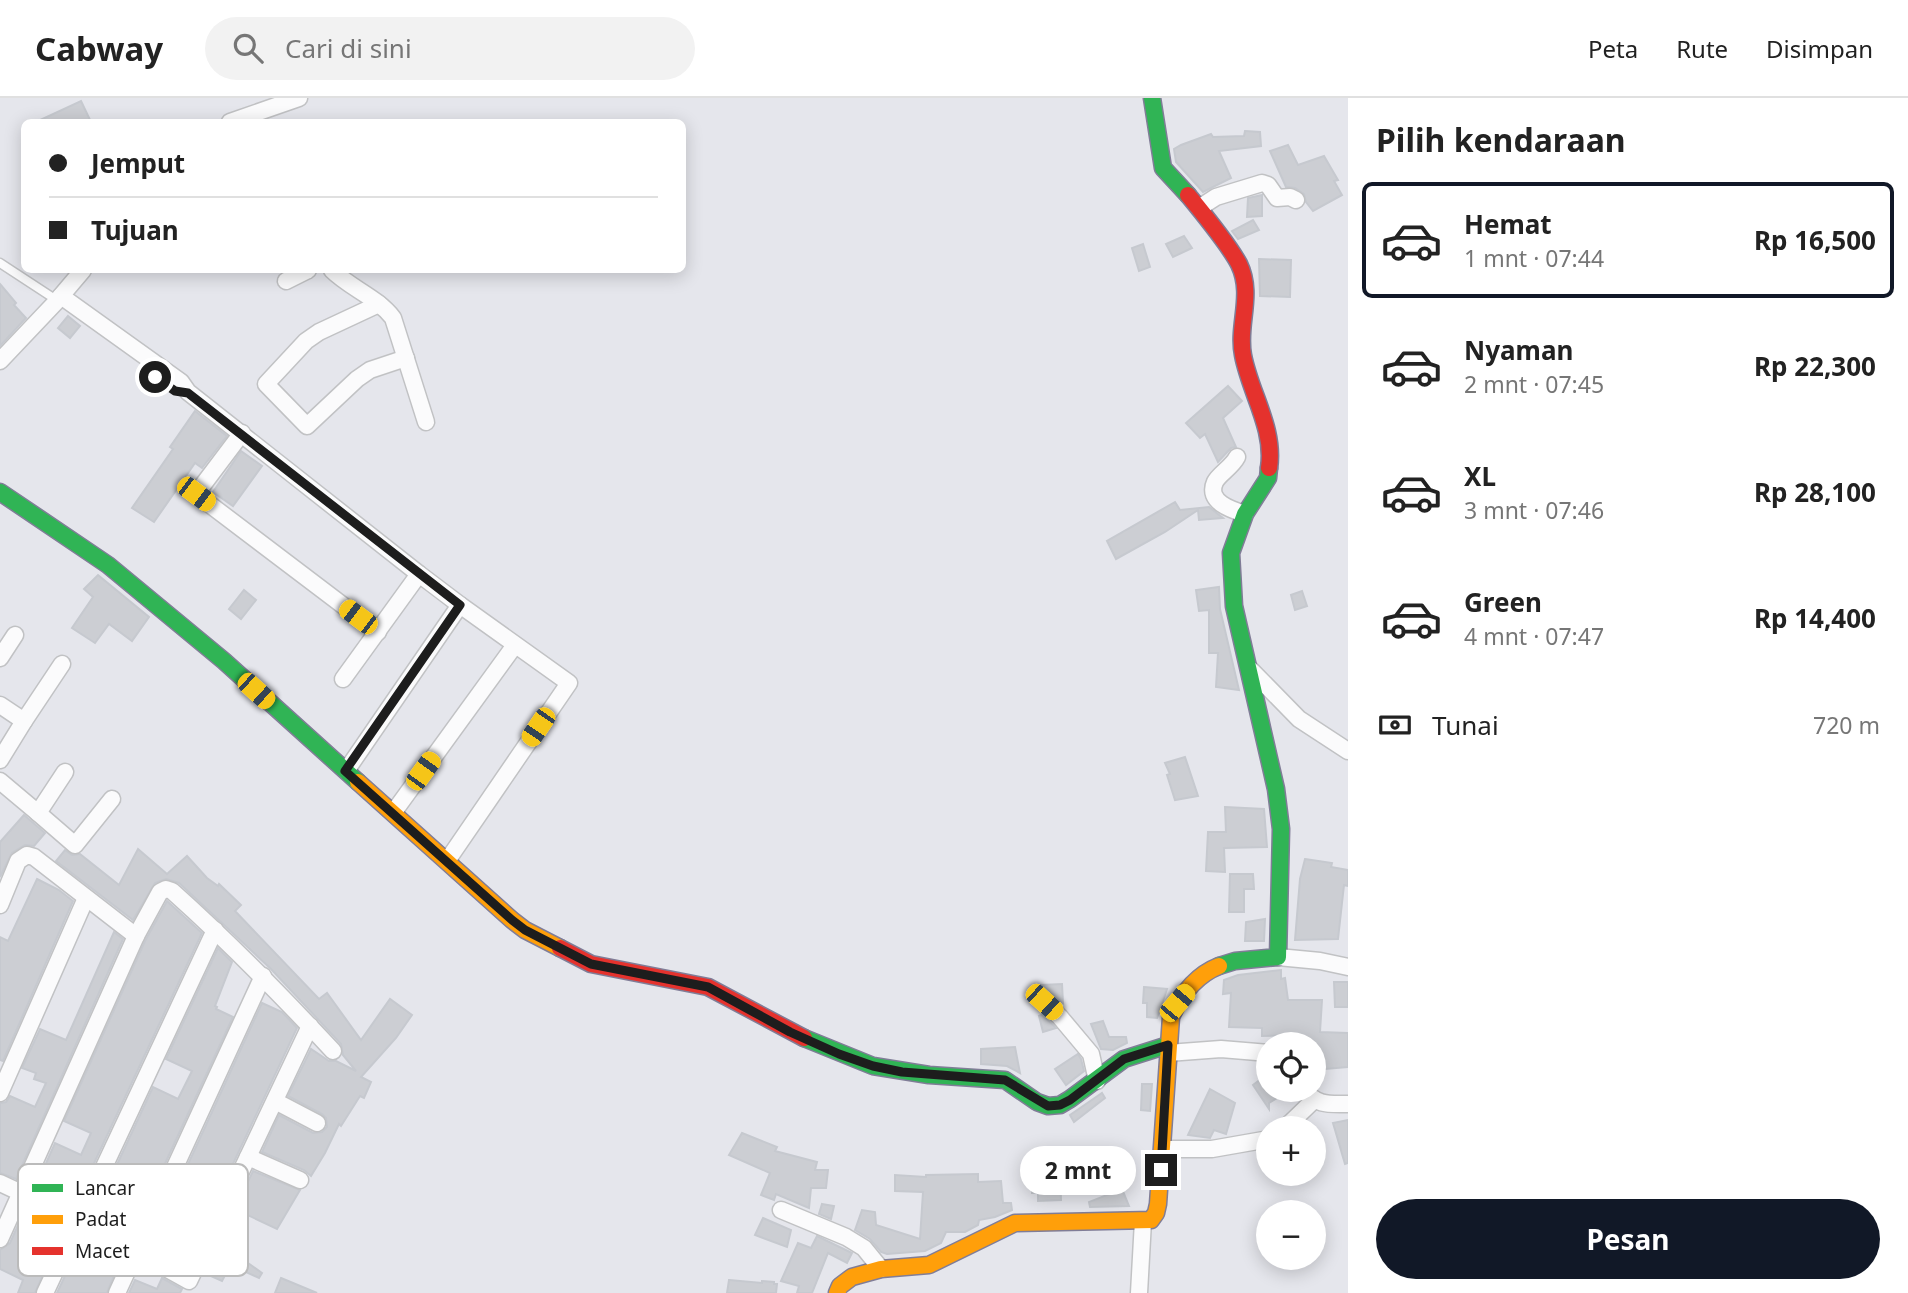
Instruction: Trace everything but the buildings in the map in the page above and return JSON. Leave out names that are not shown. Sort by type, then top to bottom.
[{"type":"street","points":[[239,119],[299,98]]},
{"type":"street","points":[[1153,98],[1163,168],[1199,208],[1237,261],[1242,274],[1246,294],[1242,353],[1267,429],[1271,457],[1268,478],[1245,514],[1231,553],[1234,606],[1276,789],[1281,829],[1278,957]]},
{"type":"street","points":[[1199,208],[1216,197],[1262,183],[1268,185],[1277,198],[1290,197],[1296,200]]},
{"type":"street","points":[[0,361],[80,273]]},
{"type":"street","points":[[286,281],[302,273]]},
{"type":"street","points":[[336,273],[379,304],[393,318],[426,422]]},
{"type":"street","points":[[58,300],[175,391],[188,393],[242,433],[419,574],[569,683],[447,861]]},
{"type":"street","points":[[379,304],[319,332],[306,341],[266,384],[307,426],[341,392],[363,375],[406,358]]},
{"type":"street","points":[[242,433],[196,494],[378,632]]},
{"type":"street","points":[[1237,457],[1231,468],[1215,482],[1214,491],[1224,508],[1245,514]]},
{"type":"street","points":[[0,492],[108,565],[224,662],[525,930],[591,964],[708,987],[790,1032],[873,1066],[902,1072],[1005,1080],[1048,1106],[1060,1105],[1070,1100],[1124,1059],[1168,1049],[1256,1052]]},
{"type":"street","points":[[343,679],[419,574]]},
{"type":"street","points":[[345,771],[460,605]]},
{"type":"street","points":[[0,658],[15,635]]},
{"type":"street","points":[[393,813],[515,645]]},
{"type":"street","points":[[0,760],[62,664]]},
{"type":"street","points":[[1247,667],[1299,719],[1348,751]]},
{"type":"street","points":[[0,705],[24,721]]},
{"type":"street","points":[[38,813],[65,772]]},
{"type":"street","points":[[0,781],[75,845],[112,799]]},
{"type":"street","points":[[0,905],[18,861],[27,855],[34,856],[136,936]]},
{"type":"street","points":[[35,1164],[136,936],[160,892],[166,889],[172,891],[263,976],[333,1051]]},
{"type":"street","points":[[0,1093],[86,898]]},
{"type":"street","points":[[105,1164],[215,930]]},
{"type":"street","points":[[837,1293],[840,1286],[852,1277],[881,1269],[929,1265],[1015,1223],[1151,1220],[1156,1213],[1163,1149],[1171,1017],[1177,1003],[1196,979],[1212,969],[1235,961],[1278,957],[1348,967]]},
{"type":"street","points":[[176,1164],[263,976]]},
{"type":"street","points":[[1044,1002],[1091,1054],[1097,1081]]},
{"type":"street","points":[[245,1164],[310,1026]]},
{"type":"street","points":[[275,1101],[317,1124]]},
{"type":"street","points":[[1321,1102],[1348,1104]]},
{"type":"street","points":[[1163,1149],[1212,1149],[1256,1141]]},
{"type":"street","points":[[248,1157],[300,1180]]},
{"type":"street","points":[[0,1183],[18,1192]]},
{"type":"street","points":[[0,1239],[18,1202]]},
{"type":"street","points":[[781,1210],[846,1237],[864,1248],[881,1269]]},
{"type":"street","points":[[1139,1293],[1143,1222]]},
{"type":"street","points":[[45,1293],[53,1276]]},
{"type":"street","points":[[117,1293],[125,1276]]},
{"type":"street","points":[[171,1276],[187,1287]]},
{"type":"lane","points":[[0,263],[58,300]]},
{"type":"traffic: fast","points":[[1152,98],[1163,168],[1188,195]]},
{"type":"traffic: fast","points":[[1219,966],[1235,961],[1278,957],[1281,829],[1276,789],[1234,606],[1231,553],[1245,514],[1268,478],[1269,468]]},
{"type":"traffic: fast","points":[[0,492],[108,565],[224,661],[358,782]]},
{"type":"traffic: fast","points":[[804,1038],[873,1066],[929,1075],[1005,1080],[1037,1102],[1048,1106],[1060,1105],[1070,1099],[1124,1059],[1168,1045]]},
{"type":"traffic: slow","points":[[358,782],[512,920],[560,948]]},
{"type":"traffic: slow","points":[[837,1293],[840,1286],[852,1277],[881,1269],[929,1265],[1015,1223],[1151,1220],[1158,1204],[1171,1017],[1190,987],[1219,966]]},
{"type":"traffic: jam","points":[[1188,195],[1229,248],[1243,276],[1243,355],[1265,425],[1270,453],[1269,468]]},
{"type":"traffic: jam","points":[[560,948],[591,964],[708,987],[804,1038]]},
{"type":"route","points":[[155,377],[175,391],[188,393],[460,605],[345,771],[512,920],[556,948],[591,964],[708,987],[790,1032],[873,1066],[902,1072],[1005,1080],[1048,1106],[1060,1105],[1070,1100],[1124,1059],[1168,1045],[1161,1170]]}]
